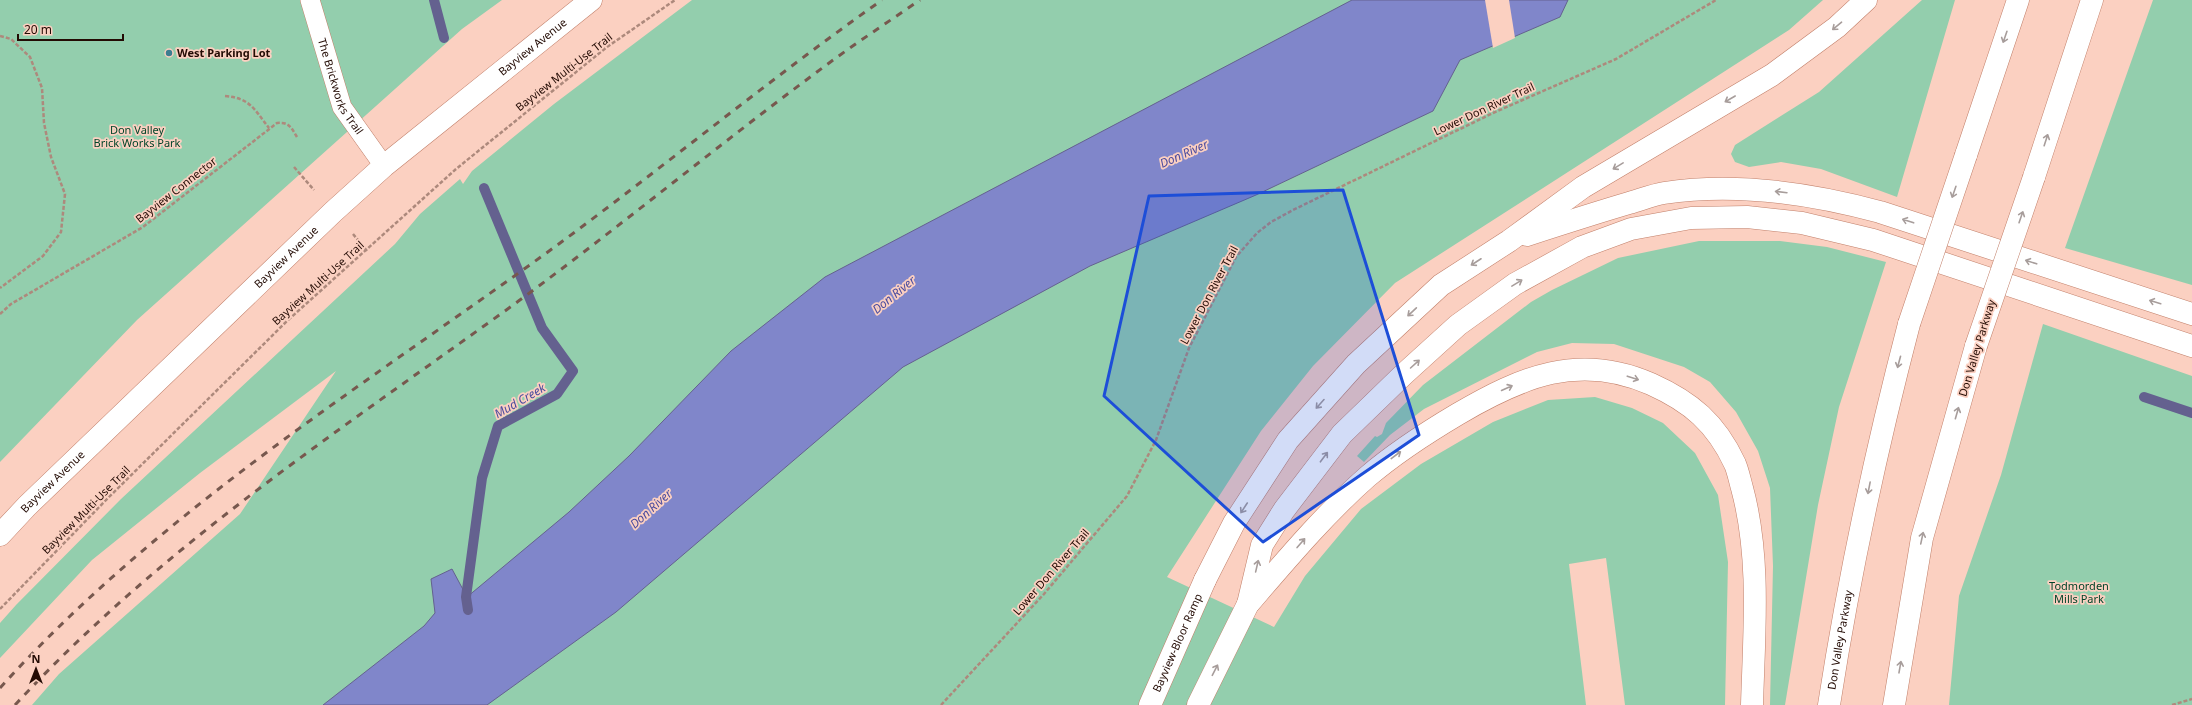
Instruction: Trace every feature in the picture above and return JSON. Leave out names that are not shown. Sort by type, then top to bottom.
[{"type":"main road","name":"Bayview Avenue","points":[[0,535],[27,506],[328,217],[384,166],[591,0]]},
{"type":"main road","points":[[1509,241],[1583,187],[1772,75],[1837,27],[1866,0]]},
{"type":"main road","name":"Don Valley Parkway","points":[[1829,705],[1841,625],[1874,462],[1909,324],[2018,0]]},
{"type":"main road","name":"Don Valley Parkway","points":[[1894,705],[1922,538],[1976,346],[2034,177],[2092,0]]},
{"type":"main road","points":[[2081,36],[2102,0]]},
{"type":"main road","points":[[1509,241],[1663,193],[1714,190],[1769,190],[1839,201],[1880,212],[2192,314]]},
{"type":"main road","points":[[1198,705],[1248,604],[1262,545],[1284,510],[1342,434],[1404,374],[1458,325],[1514,284],[1582,247],[1631,229],[1691,218],[1747,218],[1802,223],[1873,240],[2192,346]]},
{"type":"main road","name":"Bayview-Bloor Ramp","points":[[1150,705],[1206,580],[1234,523],[1288,440],[1356,364],[1440,285],[1509,241]]},
{"type":"main road","points":[[1248,604],[1312,530],[1367,477],[1417,439],[1487,397],[1531,377],[1554,372],[1614,371],[1646,382],[1676,395],[1687,403],[1712,426],[1735,464],[1747,505],[1753,555],[1754,624],[1752,705]]},
{"type":"lane","name":"The Brickworks Trail","points":[[310,0],[342,107],[384,166]]},
{"type":"path","name":"Bayview Multi-Use Trail","points":[[0,609],[108,498],[287,321],[456,168],[607,47],[675,0]]},
{"type":"path","name":"Lower Don River Trail","points":[[941,705],[1044,594],[1127,496],[1156,440],[1189,348],[1236,257],[1257,233],[1271,222],[1293,210],[1492,113],[1616,59],[1716,0]]},
{"type":"path","points":[[0,36],[11,39],[30,57],[42,88],[44,123],[51,157],[65,194],[62,232],[43,256],[0,288]]},
{"type":"path","points":[[225,96],[240,98],[250,103],[269,128]]},
{"type":"path","name":"Bayview Connector","points":[[0,314],[11,304],[143,227],[277,123],[285,122],[290,125],[296,137]]},
{"type":"path","points":[[2172,705],[2192,699]]},
{"type":"highlighted area","points":[[1343,190],[1419,435],[1263,542],[1104,396],[1149,196]]},
{"type":"green space","name":"Don Valley Brick Works Park","points":[[0,0],[502,0],[462,29],[137,320],[0,462]]},
{"type":"green space","points":[[692,0],[1823,0],[1789,30],[1395,283],[1313,366],[1261,431],[1167,577],[1274,627],[1305,576],[1361,509],[1421,464],[1493,422],[1548,400],[1595,397],[1632,408],[1663,423],[1695,453],[1718,495],[1728,562],[1725,705],[1625,705],[1606,558],[1569,564],[1586,705],[32,705],[59,674],[240,514],[336,371],[200,473],[92,560],[0,658],[0,623],[16,605],[121,499],[395,244],[420,214],[460,179],[463,184],[472,171],[554,104]]},
{"type":"green space","points":[[1922,0],[1955,0],[1897,197],[1821,169],[1781,162],[1749,167],[1735,162],[1731,154],[1735,145],[1819,92]]},
{"type":"green space","points":[[2153,0],[2192,0],[2192,285],[2065,248]]},
{"type":"green space","points":[[1699,241],[1780,241],[1827,247],[1886,262],[1839,407],[1818,505],[1785,705],[1770,705],[1773,566],[1770,488],[1758,451],[1736,412],[1710,382],[1684,367],[1614,344],[1572,343],[1537,352],[1424,409],[1390,435],[1364,462],[1357,456],[1375,436],[1377,437],[1382,434],[1386,423],[1423,385],[1531,302],[1552,290],[1618,258]]},
{"type":"green space","name":"Todmorden Mills Park","points":[[2043,324],[2192,376],[2192,705],[1949,705],[1959,596],[2001,475]]},
{"type":"water","name":"Don River","points":[[1352,0],[1568,0],[1560,17],[1460,60],[1433,111],[1256,195],[1090,266],[903,367],[616,612],[487,705],[323,705],[424,626],[435,613],[431,579],[452,569],[467,597],[569,512],[629,456],[731,351],[825,277]]},
{"type":"pier","points":[[1485,0],[1509,0],[1515,38],[1493,48]]},
{"type":"waterway","name":"Mud Creek","points":[[434,0],[444,38]]},
{"type":"waterway","name":"Mud Creek","points":[[468,610],[466,597],[482,478],[498,426],[557,394],[573,371],[542,328],[484,188]]},
{"type":"waterway","points":[[2144,397],[2192,413]]},
{"type":"railway","points":[[0,688],[61,625],[125,566],[192,510],[331,405],[587,223],[797,62],[882,0]]},
{"type":"railway","points":[[15,705],[71,648],[129,594],[252,494],[509,308],[825,66],[920,0]]},
{"type":"place","name":"West Parking Lot","points":[[169,53]]}]
